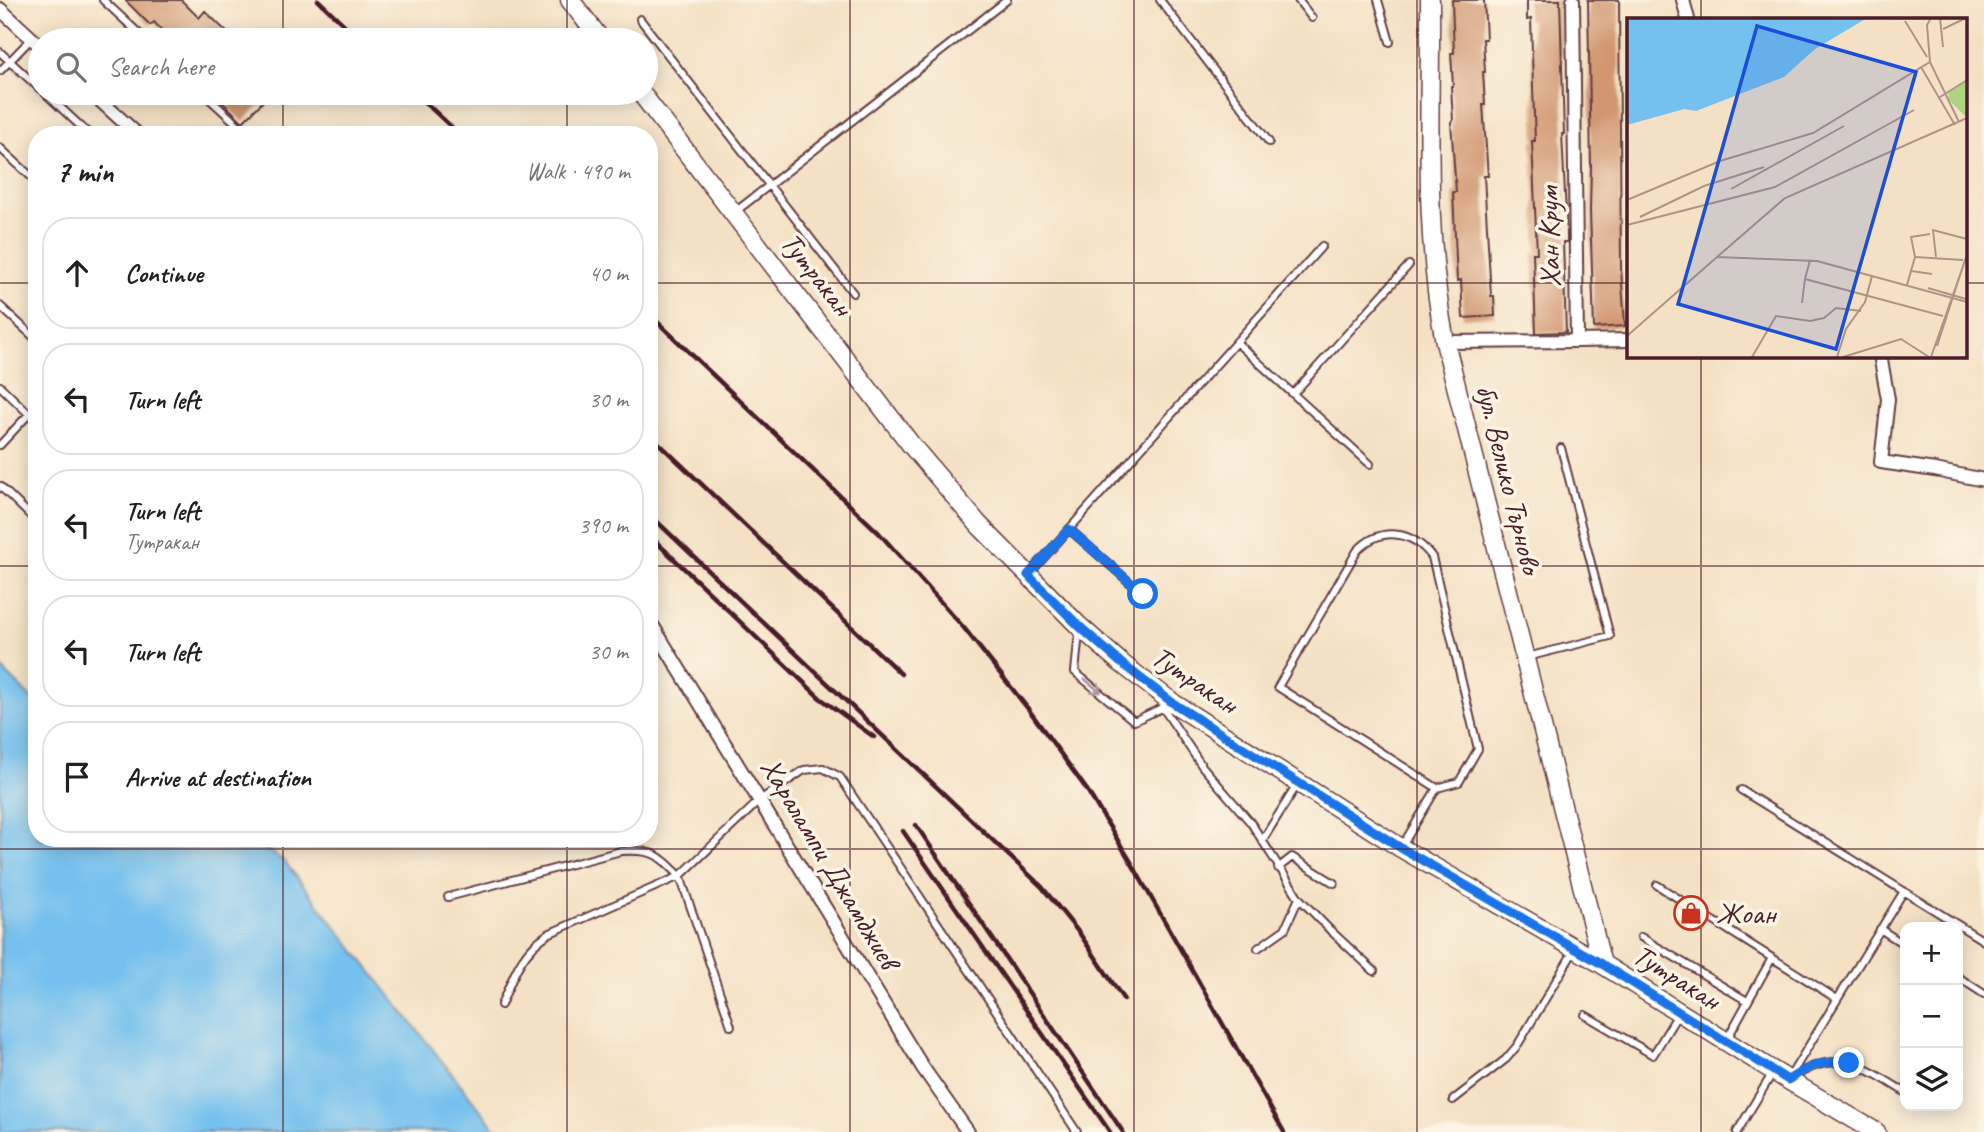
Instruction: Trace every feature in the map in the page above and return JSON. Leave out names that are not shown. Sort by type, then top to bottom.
[{"type":"street","points":[[569,0],[591,28]]},
{"type":"street","name":"бул. Велико Търново","points":[[1430,0],[1432,246],[1436,295],[1444,342],[1602,964]]},
{"type":"street","name":"Хан Крум","points":[[1573,0],[1577,341]]},
{"type":"street","points":[[1682,0],[1688,18]]},
{"type":"street","points":[[0,9],[28,35]]},
{"type":"street","points":[[105,105],[128,126]]},
{"type":"street","name":"Тутракан","points":[[650,105],[912,446],[979,525],[1079,626],[1168,706],[1401,848],[1575,947],[1876,1132]]},
{"type":"street","points":[[1444,342],[1627,340]]},
{"type":"street","points":[[1880,357],[1888,399],[1881,462],[1984,480]]},
{"type":"street","name":"Харалампи Джамджиев","points":[[658,635],[923,1068],[968,1132]]},
{"type":"lane","points":[[103,0],[133,28]]},
{"type":"lane","points":[[734,213],[1007,0]]},
{"type":"lane","points":[[1160,0],[1269,142]]},
{"type":"lane","points":[[1298,0],[1312,18]]},
{"type":"lane","points":[[1378,0],[1390,42]]},
{"type":"lane","points":[[640,19],[647,28]]},
{"type":"lane","points":[[658,42],[853,293]]},
{"type":"lane","points":[[0,71],[28,48]]},
{"type":"lane","points":[[0,52],[28,78]]},
{"type":"lane","points":[[58,105],[80,126]]},
{"type":"lane","points":[[216,105],[239,126]]},
{"type":"lane","points":[[0,148],[28,174]]},
{"type":"lane","points":[[1028,575],[1322,246]]},
{"type":"lane","points":[[1293,394],[1409,265]]},
{"type":"lane","points":[[0,306],[28,332]]},
{"type":"lane","points":[[1236,342],[1370,464]]},
{"type":"lane","points":[[0,386],[28,413]]},
{"type":"lane","points":[[0,445],[28,415]]},
{"type":"lane","points":[[1526,658],[1610,636],[1560,448]]},
{"type":"lane","points":[[0,486],[28,513]]},
{"type":"lane","points":[[1069,529],[1143,594]]},
{"type":"lane","points":[[1401,848],[1437,788],[1459,782],[1478,749],[1432,557],[1423,545],[1413,539],[1398,534],[1381,535],[1367,540],[1357,551],[1279,687],[1437,788]]},
{"type":"lane","points":[[1079,626],[1075,671],[1134,721],[1168,706],[1187,746],[1236,802],[1299,898],[1374,971]]},
{"type":"lane","points":[[501,1005],[523,956],[533,944],[548,934],[680,876],[760,800],[804,770],[823,768],[840,777],[1077,1132]]},
{"type":"lane","points":[[1262,841],[1298,783]]},
{"type":"lane","points":[[1741,790],[1984,941]]},
{"type":"lane","points":[[448,897],[621,851],[640,850],[659,855],[680,876],[730,1026]]},
{"type":"lane","points":[[1278,868],[1292,857],[1334,883]]},
{"type":"lane","points":[[1657,885],[1837,999]]},
{"type":"lane","points":[[1781,1075],[1837,999],[1904,891]]},
{"type":"lane","points":[[1258,948],[1285,929],[1299,898]]},
{"type":"lane","points":[[1880,929],[1900,942]]},
{"type":"lane","points":[[1641,937],[1747,1001]]},
{"type":"lane","points":[[1453,1100],[1506,1059],[1517,1046],[1575,947]]},
{"type":"lane","points":[[1726,1041],[1772,958]]},
{"type":"lane","points":[[1963,980],[1984,994]]},
{"type":"lane","points":[[1584,1015],[1653,1055],[1679,1012]]},
{"type":"lane","points":[[1737,1132],[1770,1081],[1810,1066],[1827,1062],[1849,1063],[1866,1068],[1900,1089]]},
{"type":"water","points":[[0,667],[28,695],[28,847],[262,847],[284,861],[498,1132],[0,1132]]},
{"type":"building","points":[[125,0],[181,0],[199,18],[205,11],[223,28],[160,28],[154,22],[150,25]]},
{"type":"building","points":[[1452,0],[1484,0],[1486,39],[1483,39],[1483,105],[1488,176],[1484,176],[1491,296],[1494,296],[1495,316],[1463,318],[1461,280],[1457,281],[1453,192],[1456,192],[1451,122],[1451,53],[1454,53]]},
{"type":"building","points":[[1527,0],[1560,0],[1567,234],[1567,242],[1563,242],[1566,332],[1536,333],[1533,253],[1537,253],[1532,141],[1535,141],[1531,19],[1527,20]]},
{"type":"building","points":[[1588,0],[1619,0],[1621,269],[1625,326],[1594,328]]},
{"type":"building","points":[[225,105],[259,105],[243,122]]},
{"type":"railway","points":[[318,0],[347,28]]},
{"type":"railway","points":[[428,105],[450,126]]},
{"type":"railway","points":[[658,323],[879,533],[964,628],[1029,710],[1087,790],[1131,862],[1284,1132]]},
{"type":"railway","points":[[658,443],[901,674]]},
{"type":"railway","points":[[658,523],[1042,887],[1080,934],[1124,1000]]},
{"type":"railway","points":[[658,544],[820,698],[874,737]]},
{"type":"railway","points":[[916,825],[1123,1132]]},
{"type":"railway","points":[[903,831],[1110,1132]]},
{"type":"place","name":"Жоан","points":[[1691,913]]},
{"type":"route","points":[[1143,594],[1069,529],[1028,575],[1079,626],[1173,703],[1401,848],[1602,964],[1788,1080],[1810,1066],[1827,1062],[1849,1063]]}]
